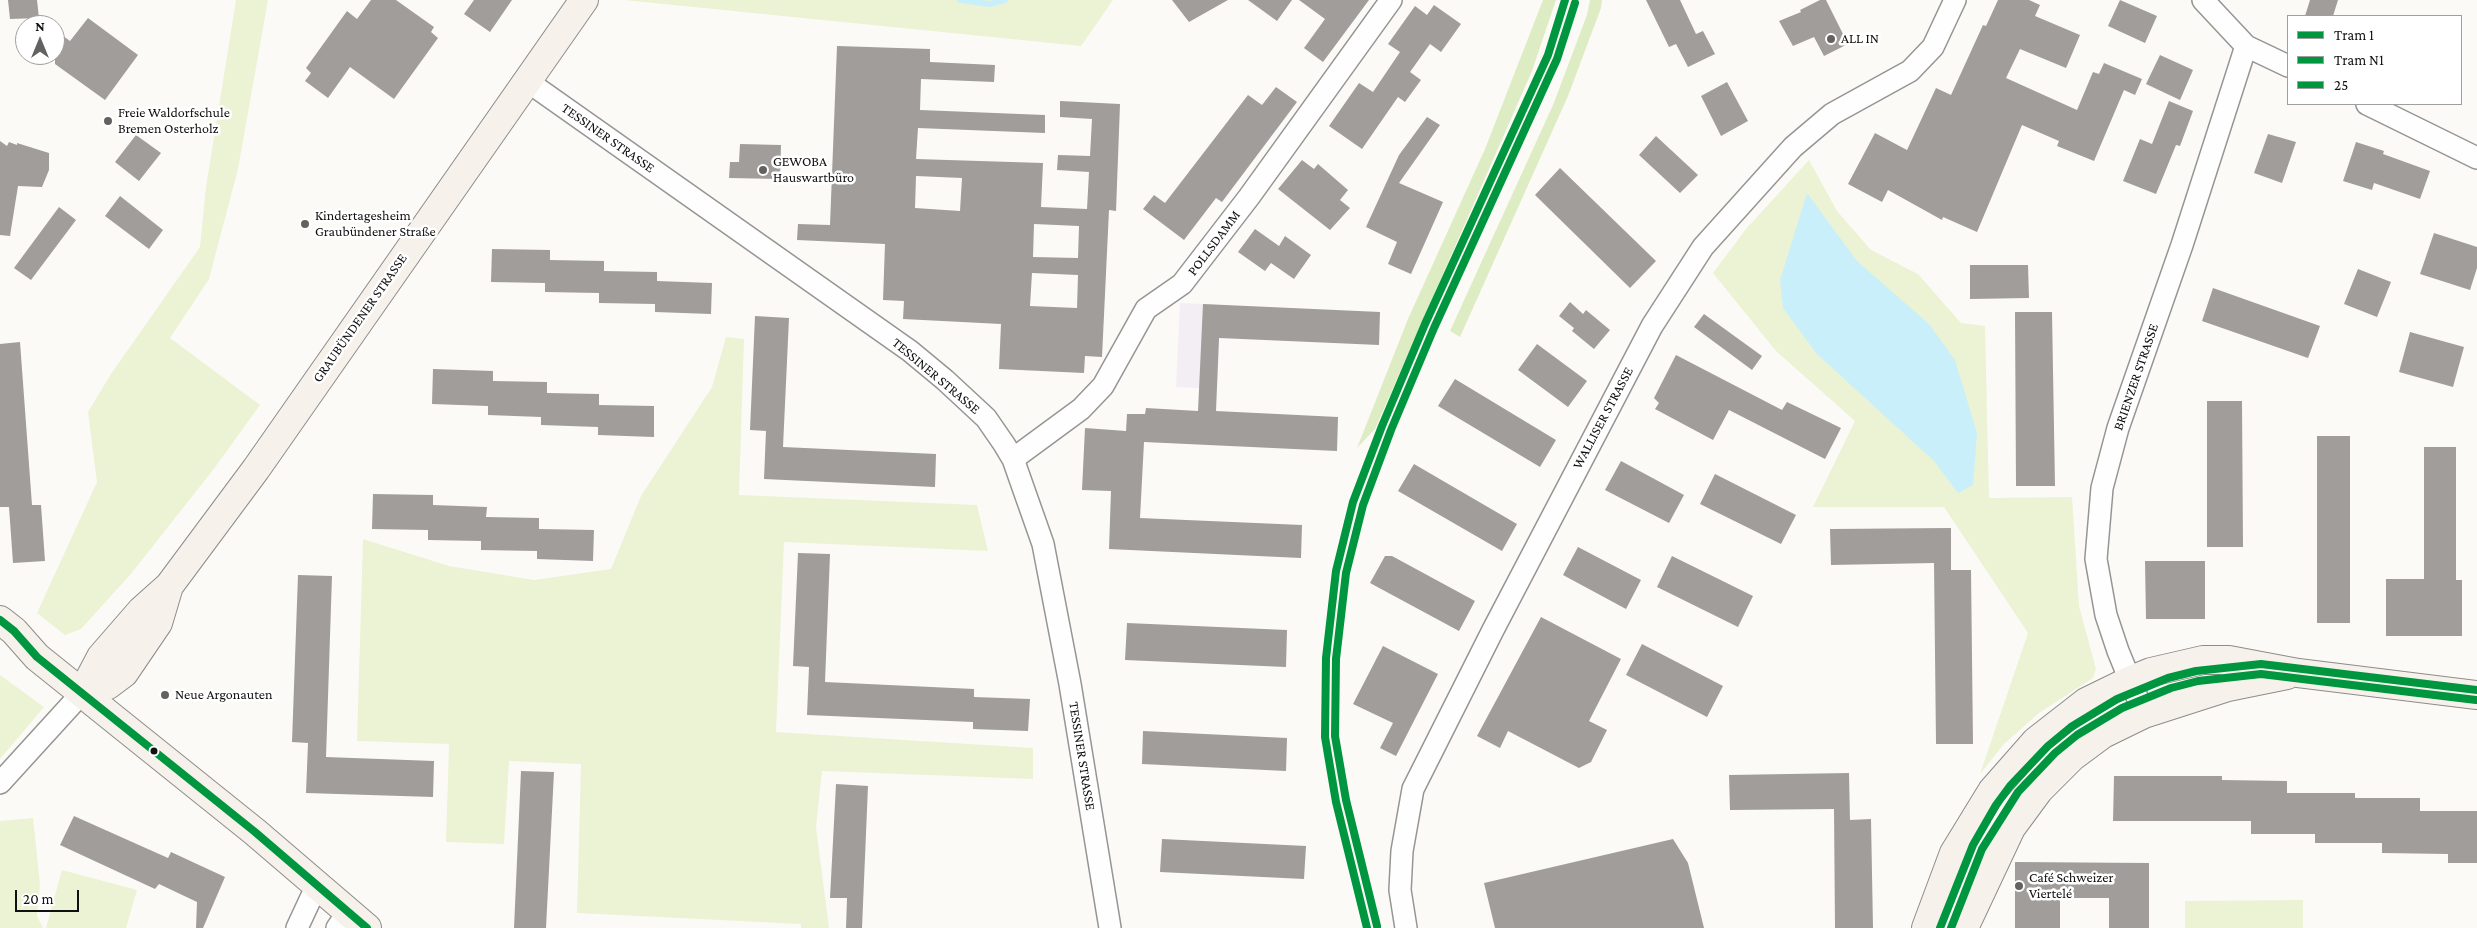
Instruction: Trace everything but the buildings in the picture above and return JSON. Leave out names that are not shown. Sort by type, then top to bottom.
[{"type":"street","name":"GRAUBÜNDENER STRASSE","points":[[82,693],[101,657],[141,610],[169,586],[256,468],[584,0]]},
{"type":"street","name":"POLLSDAMM","points":[[1013,459],[1081,410],[1103,386],[1146,309],[1182,284],[1255,189],[1392,0]]},
{"type":"street","name":"WALLISER STRASSE","points":[[1406,928],[1400,890],[1402,851],[1413,789],[1488,638],[1652,326],[1703,247],[1793,146],[1832,114],[1910,71],[1934,47],[1955,0]]},
{"type":"street","points":[[2203,0],[2246,46],[2287,66]]},
{"type":"street","name":"BRIENZER STRASSE","points":[[2144,714],[2129,681],[2106,615],[2096,559],[2102,488],[2118,428],[2182,245],[2246,46]]},
{"type":"street","name":"TESSINER STRASSE","points":[[527,81],[910,352],[945,380],[986,418],[1013,459],[1043,544],[1056,605],[1110,928]]},
{"type":"street","points":[[2369,105],[2477,158]]},
{"type":"street","points":[[0,620],[14,631],[37,657],[255,832],[317,886],[351,923]]},
{"type":"street","points":[[0,640],[37,657]]},
{"type":"street","points":[[1926,928],[1954,853],[1992,791],[2036,741],[2086,702],[2129,681],[2151,672],[2203,660],[2229,660],[2298,673],[2477,695]]},
{"type":"street","points":[[1964,928],[2011,828],[2039,790],[2072,757],[2103,734],[2144,714],[2228,687],[2298,673]]},
{"type":"street","points":[[0,783],[82,693]]},
{"type":"street","points":[[297,928],[317,886]]},
{"type":"shaded area","points":[[1180,303],[1221,305],[1217,389],[1176,387]]},
{"type":"green space","points":[[236,0],[268,0],[238,169],[209,279],[170,338],[260,405],[213,470],[130,575],[81,629],[65,635],[37,613],[97,482],[88,412],[111,374],[200,247],[206,187]]},
{"type":"green space","points":[[624,0],[1113,0],[1081,46]]},
{"type":"green space","points":[[1543,0],[1556,0],[1532,71],[1375,429],[1357,448],[1408,319],[1485,149]]},
{"type":"green space","points":[[1590,0],[1602,0],[1601,8],[1568,96],[1460,337],[1450,331],[1553,105],[1587,15]]},
{"type":"green space","points":[[1809,160],[1837,211],[1871,250],[1918,274],[1961,323],[1985,326],[1989,498],[2072,497],[2079,606],[2096,669],[2093,678],[2039,713],[2004,744],[1980,774],[2028,633],[1944,507],[1813,507],[1855,421],[1776,351],[1713,273],[1746,229]]},
{"type":"green space","points":[[726,337],[744,339],[739,495],[977,505],[988,551],[784,542],[776,732],[1033,748],[1033,779],[822,771],[816,827],[829,928],[801,928],[801,924],[577,913],[581,764],[509,761],[504,844],[446,842],[449,744],[357,741],[363,539],[449,566],[534,580],[611,569],[641,496],[712,387]]},
{"type":"green space","points":[[0,675],[44,707],[0,759]]},
{"type":"green space","points":[[33,818],[40,884],[37,916],[43,928],[0,928],[0,821]]},
{"type":"green space","points":[[62,870],[137,890],[126,928],[46,928]]},
{"type":"green space","points":[[2303,900],[2303,928],[2185,928],[2185,901]]},
{"type":"water","points":[[1807,193],[1857,261],[1929,324],[1955,360],[1977,433],[1973,485],[1958,493],[1934,461],[1817,354],[1783,308],[1780,280]]},
{"type":"waterway","points":[[960,0],[990,4],[1005,0]]},
{"type":"tram line","name":"1","points":[[1367,928],[1336,802],[1325,737],[1326,658],[1336,571],[1353,502],[1382,426],[1425,324],[1548,55],[1565,0]]},
{"type":"tram line","name":"N1","points":[[1377,926],[1346,800],[1335,736],[1336,659],[1346,573],[1363,505],[1391,430],[1434,328],[1557,59],[1575,3]]},
{"type":"tram line","name":"1","points":[[1940,928],[1973,845],[1996,805],[2010,786],[2048,746],[2071,727],[2117,699],[2168,678],[2196,671],[2261,664],[2477,690]]},
{"type":"tram line","name":"N1","points":[[1951,928],[1982,849],[2018,792],[2055,753],[2077,735],[2122,708],[2171,688],[2198,681],[2261,674],[2476,700]]},
{"type":"transit line","name":"25","points":[[0,620],[14,631],[37,657],[255,832],[367,928]]},
{"type":"place","name":"ALL IN","points":[[1831,39]]},
{"type":"place","name":"Freie Waldorfschule Bremen Osterholz","points":[[108,121]]},
{"type":"place","name":"GEWOBA Hauswartbüro","points":[[763,170]]},
{"type":"place","name":"Kindertagesheim Graubündener Straße","points":[[305,224]]},
{"type":"place","name":"Neue Argonauten","points":[[165,695]]},
{"type":"place","name":"Café Schweizer Viertelé","points":[[2019,886]]}]
